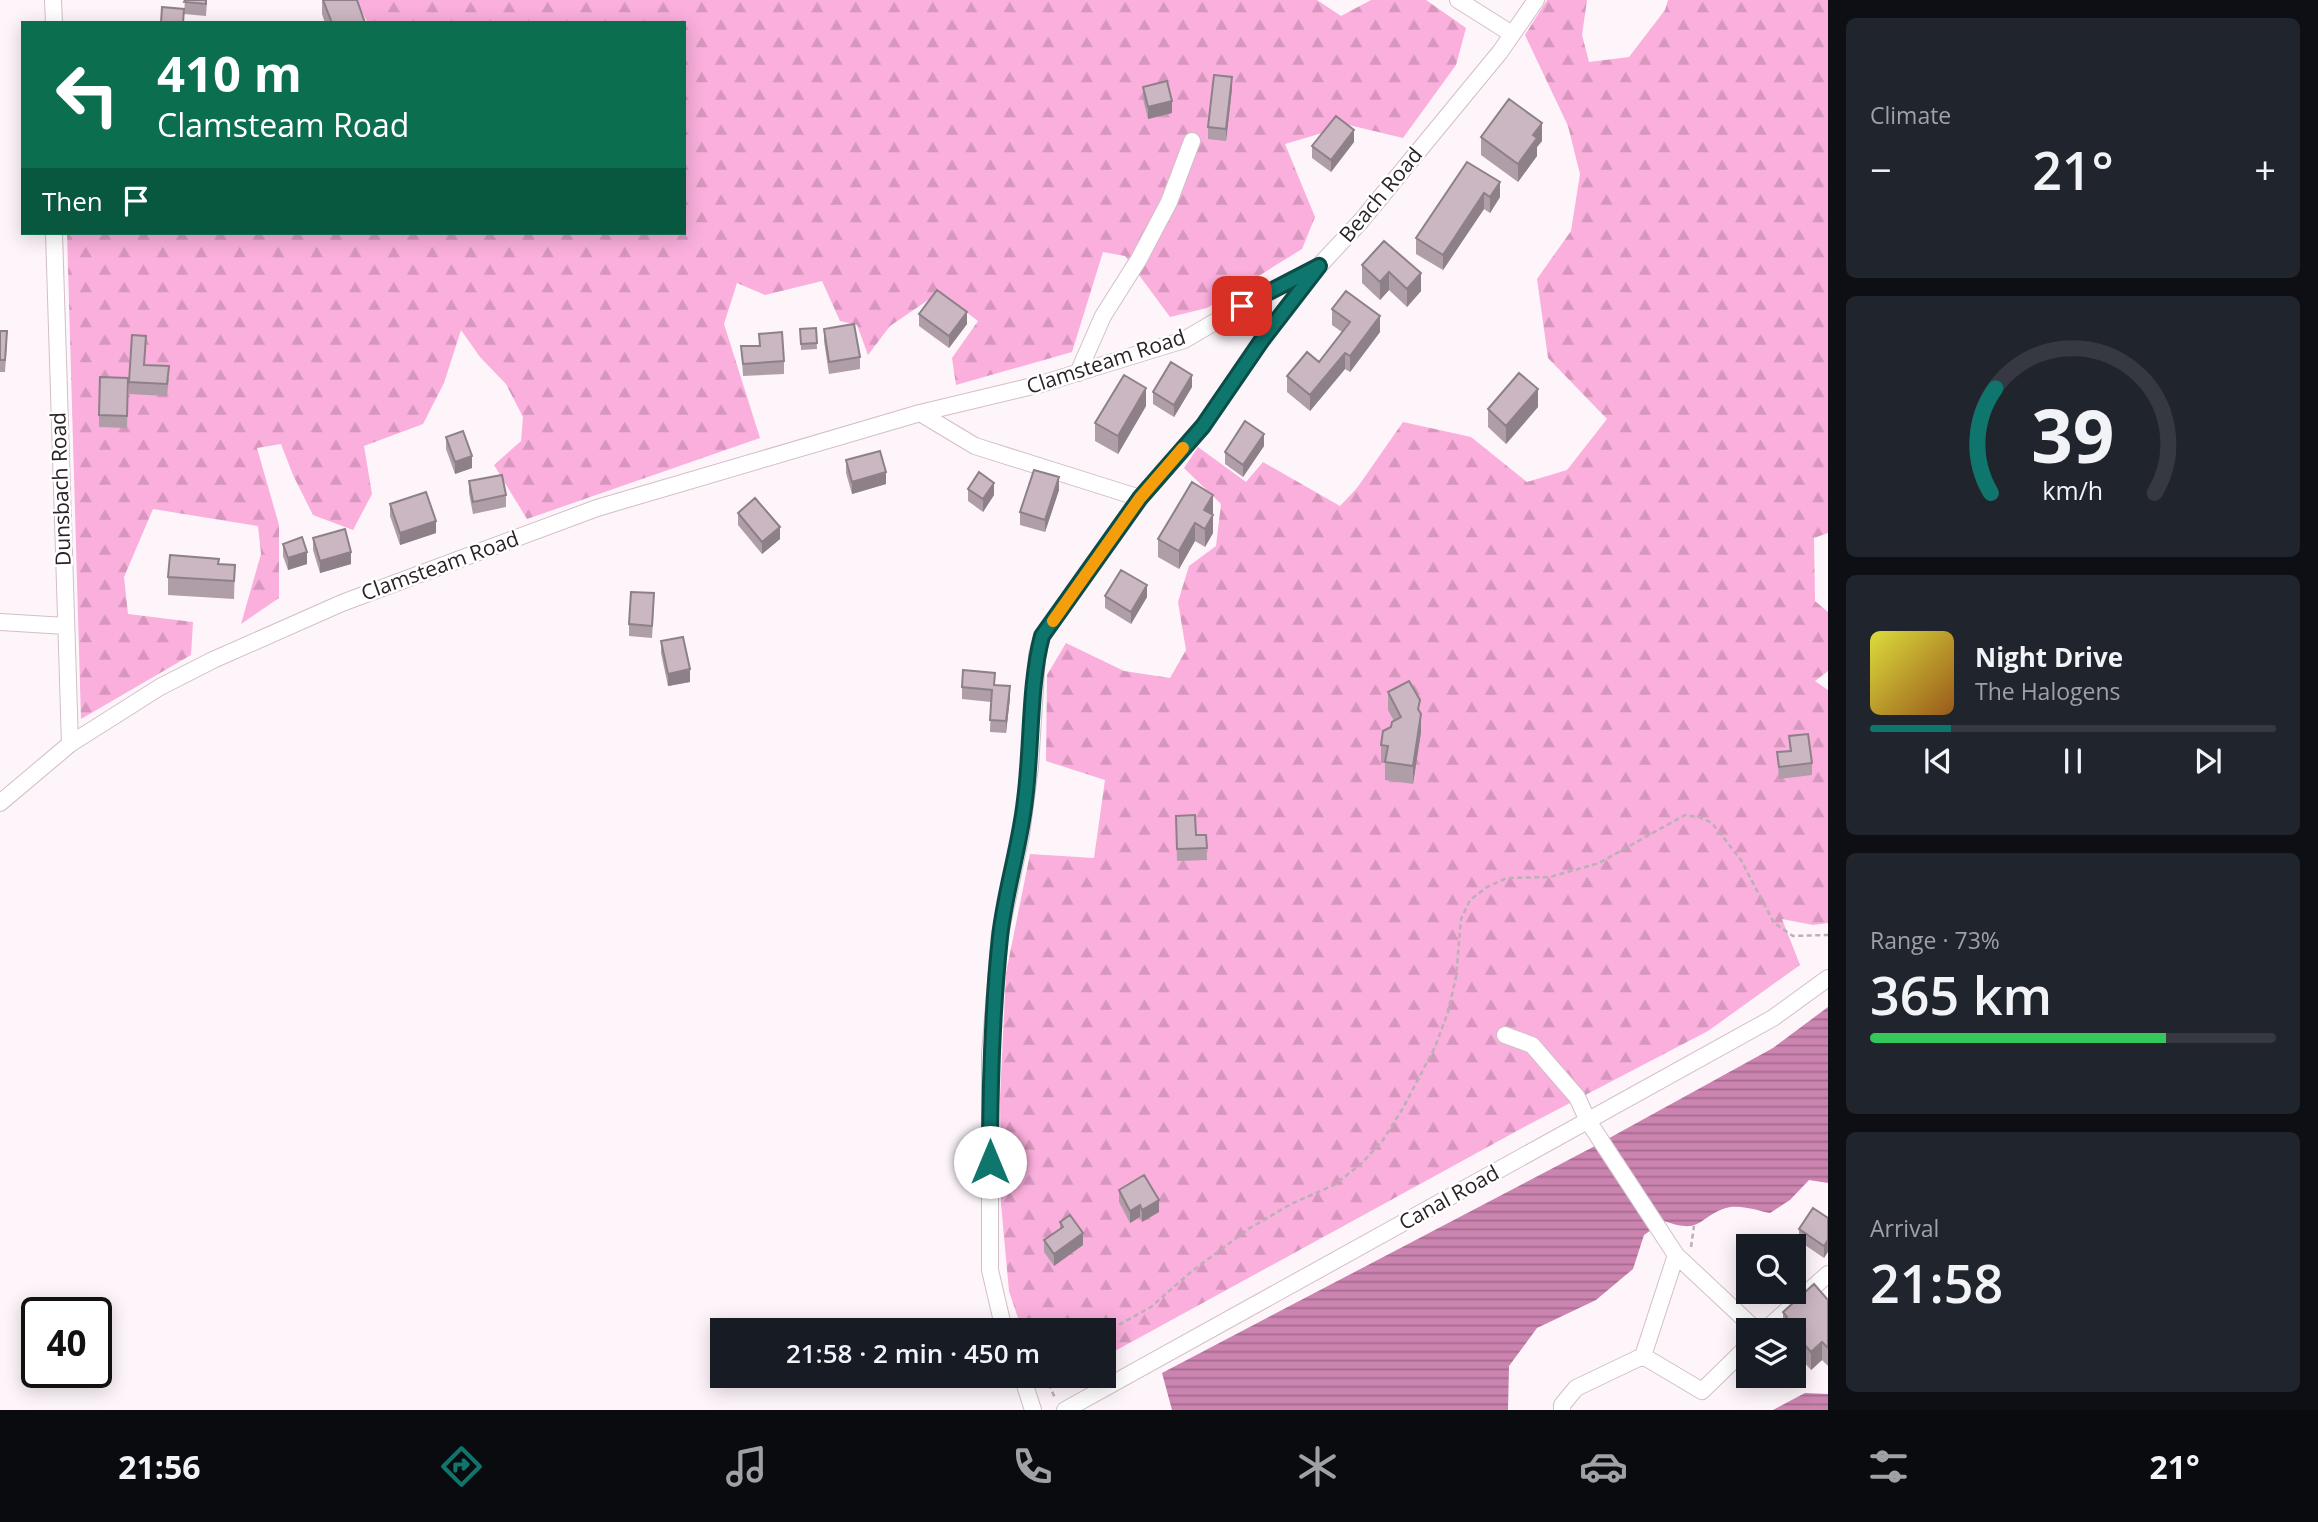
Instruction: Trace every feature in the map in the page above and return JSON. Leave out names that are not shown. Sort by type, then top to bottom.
[{"type":"street","points":[[53,0],[54,21]]},
{"type":"street","points":[[1458,0],[1512,34]]},
{"type":"street","name":"Beach Road","points":[[1001,1318],[990,1270],[990,1054],[1000,934],[1021,835],[1030,767],[1037,655],[1042,636],[1140,498],[1203,426],[1262,340],[1319,266],[1361,220],[1512,34],[1536,0]]},
{"type":"street","points":[[1078,373],[1103,316],[1169,202],[1192,141]]},
{"type":"street","name":"Dunsbach Road","points":[[54,235],[70,744]]},
{"type":"street","name":"Clamsteam Road","points":[[0,803],[70,744],[160,687],[213,660],[342,603],[597,508],[920,413],[1078,373],[1184,340],[1319,266]]},
{"type":"street","points":[[920,413],[975,446],[1140,498]]},
{"type":"street","points":[[0,622],[66,626]]},
{"type":"street","name":"Canal Road","points":[[1061,1406],[1773,1018],[1828,978]]},
{"type":"street","points":[[1505,1035],[1532,1045],[1577,1097],[1588,1121],[1676,1255],[1743,1318]]},
{"type":"street","points":[[1562,1410],[1562,1405],[1576,1388],[1643,1356],[1676,1255]]},
{"type":"street","points":[[1778,1318],[1828,1274]]},
{"type":"street","points":[[1643,1356],[1702,1391],[1736,1358]]},
{"type":"street","points":[[1026,1388],[1033,1410]]},
{"type":"path","points":[[1116,1326],[1151,1307],[1192,1271],[1250,1228],[1291,1204],[1334,1185],[1361,1164],[1382,1140],[1404,1108],[1435,1047],[1448,1012],[1456,977],[1461,919],[1470,900],[1487,887],[1507,878],[1550,877],[1599,863],[1685,815],[1712,823],[1741,860],[1774,923],[1793,936],[1828,935]]},
{"type":"path","points":[[1051,1388],[1061,1406]]},
{"type":"green space","points":[[355,0],[1317,0],[1341,16],[1371,0],[1426,0],[1466,28],[1456,65],[1403,138],[1349,125],[1285,144],[1315,217],[1302,249],[1207,308],[1170,317],[1125,256],[1103,252],[1072,352],[956,385],[952,358],[978,321],[940,292],[890,326],[868,355],[857,325],[840,321],[822,281],[765,295],[737,283],[724,324],[760,438],[527,519],[494,465],[521,441],[523,417],[506,384],[480,357],[461,330],[444,383],[423,424],[364,446],[372,494],[353,530],[313,515],[281,444],[257,448],[279,525],[279,598],[241,624],[261,554],[258,526],[153,509],[124,577],[128,614],[193,622],[191,655],[81,719],[67,235],[686,235],[686,21],[367,21]]},
{"type":"green space","points":[[1547,0],[1587,0],[1582,35],[1589,62],[1629,57],[1665,10],[1668,0],[1828,0],[1828,533],[1814,538],[1815,601],[1828,612],[1828,671],[1815,681],[1828,690],[1828,923],[1813,925],[1782,919],[1800,965],[1708,1031],[1526,1126],[1116,1350],[1116,1318],[1018,1318],[1009,1291],[1001,1204],[1000,1098],[1006,973],[1030,854],[1094,858],[1105,780],[1046,761],[1047,675],[1066,643],[1124,671],[1170,678],[1186,650],[1178,602],[1189,566],[1216,546],[1221,504],[1184,468],[1198,447],[1246,482],[1263,462],[1340,506],[1357,488],[1403,422],[1471,437],[1527,482],[1567,470],[1607,419],[1548,358],[1537,279],[1571,231],[1580,174],[1568,126],[1525,35]]},
{"type":"shaded area","points":[[1828,1007],[1828,1183],[1809,1180],[1790,1200],[1770,1213],[1731,1207],[1693,1225],[1677,1225],[1664,1221],[1644,1235],[1633,1269],[1596,1300],[1537,1328],[1509,1366],[1508,1410],[1172,1410],[1162,1373],[1593,1147],[1773,1048]]},
{"type":"shaded area","points":[[1805,1393],[1828,1394],[1828,1410],[1773,1410]]},
{"type":"building","points":[[206,0],[206,4],[184,2]]},
{"type":"building","points":[[323,0],[357,0],[364,21],[331,21]]},
{"type":"building","points":[[162,7],[184,9],[183,21],[161,21]]},
{"type":"building","points":[[1214,75],[1232,77],[1226,129],[1208,127]]},
{"type":"building","points":[[1167,81],[1172,101],[1148,107],[1143,87]]},
{"type":"building","points":[[1509,99],[1542,123],[1533,135],[1537,138],[1518,164],[1481,137]]},
{"type":"building","points":[[1336,116],[1354,130],[1331,160],[1312,146]]},
{"type":"building","points":[[1467,162],[1500,182],[1490,197],[1484,193],[1443,255],[1416,238]]},
{"type":"building","points":[[1384,241],[1421,273],[1407,289],[1389,272],[1380,282],[1362,265]]},
{"type":"building","points":[[937,290],[967,312],[949,336],[919,314]]},
{"type":"building","points":[[1346,291],[1380,316],[1350,356],[1345,353],[1310,395],[1287,376],[1307,352],[1319,362],[1350,322],[1332,309]]},
{"type":"building","points":[[854,324],[860,357],[829,362],[824,329]]},
{"type":"building","points":[[816,328],[817,343],[801,344],[800,329]]},
{"type":"building","points":[[0,331],[7,331],[5,360],[0,360]]},
{"type":"building","points":[[782,332],[784,361],[743,364],[741,346],[760,346],[759,334]]},
{"type":"building","points":[[132,335],[146,336],[144,365],[169,366],[167,384],[129,382]]},
{"type":"building","points":[[1171,362],[1192,375],[1174,405],[1153,392]]},
{"type":"building","points":[[1519,373],[1538,389],[1506,426],[1488,409]]},
{"type":"building","points":[[1124,375],[1146,388],[1118,436],[1095,423]]},
{"type":"building","points":[[100,377],[128,378],[127,416],[99,415]]},
{"type":"building","points":[[1245,421],[1264,434],[1243,465],[1225,452]]},
{"type":"building","points":[[463,431],[472,456],[455,462],[446,437]]},
{"type":"building","points":[[880,451],[886,472],[852,482],[846,460]]},
{"type":"building","points":[[1034,470],[1059,477],[1045,520],[1020,512]]},
{"type":"building","points":[[979,472],[994,483],[983,499],[968,489]]},
{"type":"building","points":[[502,475],[506,495],[473,502],[469,481]]},
{"type":"building","points":[[1192,482],[1213,495],[1204,510],[1213,515],[1205,529],[1195,523],[1179,551],[1158,539]]},
{"type":"building","points":[[426,492],[436,521],[400,533],[390,504]]},
{"type":"building","points":[[755,498],[780,527],[762,542],[738,513]]},
{"type":"building","points":[[345,529],[351,552],[320,561],[313,538]]},
{"type":"building","points":[[302,537],[307,552],[288,558],[283,544]]},
{"type":"building","points":[[170,555],[219,559],[218,564],[235,565],[234,581],[168,577]]},
{"type":"building","points":[[1121,570],[1147,585],[1131,612],[1105,596]]},
{"type":"building","points":[[631,592],[654,593],[652,626],[629,624]]},
{"type":"building","points":[[683,637],[690,669],[668,674],[661,641]]},
{"type":"building","points":[[963,670],[995,673],[994,685],[1010,686],[1006,721],[990,720],[992,690],[962,687]]},
{"type":"building","points":[[1409,681],[1420,700],[1418,709],[1421,714],[1413,766],[1385,762],[1388,746],[1381,745],[1383,731],[1401,717],[1388,692]]},
{"type":"building","points":[[1808,734],[1812,763],[1779,767],[1777,752],[1791,751],[1789,736]]},
{"type":"building","points":[[1195,815],[1196,835],[1206,835],[1207,848],[1177,849],[1176,816]]},
{"type":"building","points":[[1144,1175],[1159,1200],[1142,1210],[1140,1205],[1130,1211],[1119,1190]]},
{"type":"building","points":[[1813,1208],[1828,1218],[1828,1240],[1824,1246],[1799,1229]]},
{"type":"building","points":[[1070,1215],[1083,1233],[1054,1254],[1044,1240],[1063,1227],[1060,1222]]},
{"type":"building","points":[[1814,1284],[1828,1300],[1828,1348],[1822,1342],[1811,1352],[1806,1346],[1806,1318],[1786,1318],[1783,1312],[1792,1304],[1806,1304],[1806,1291]]},
{"type":"slow traffic","points":[[1053,621],[1140,498],[1183,448]]},
{"type":"route","points":[[990,1162],[990,1054],[1000,934],[1021,835],[1030,767],[1037,655],[1042,636],[1140,498],[1203,426],[1262,340],[1319,266],[1242,306]]}]
